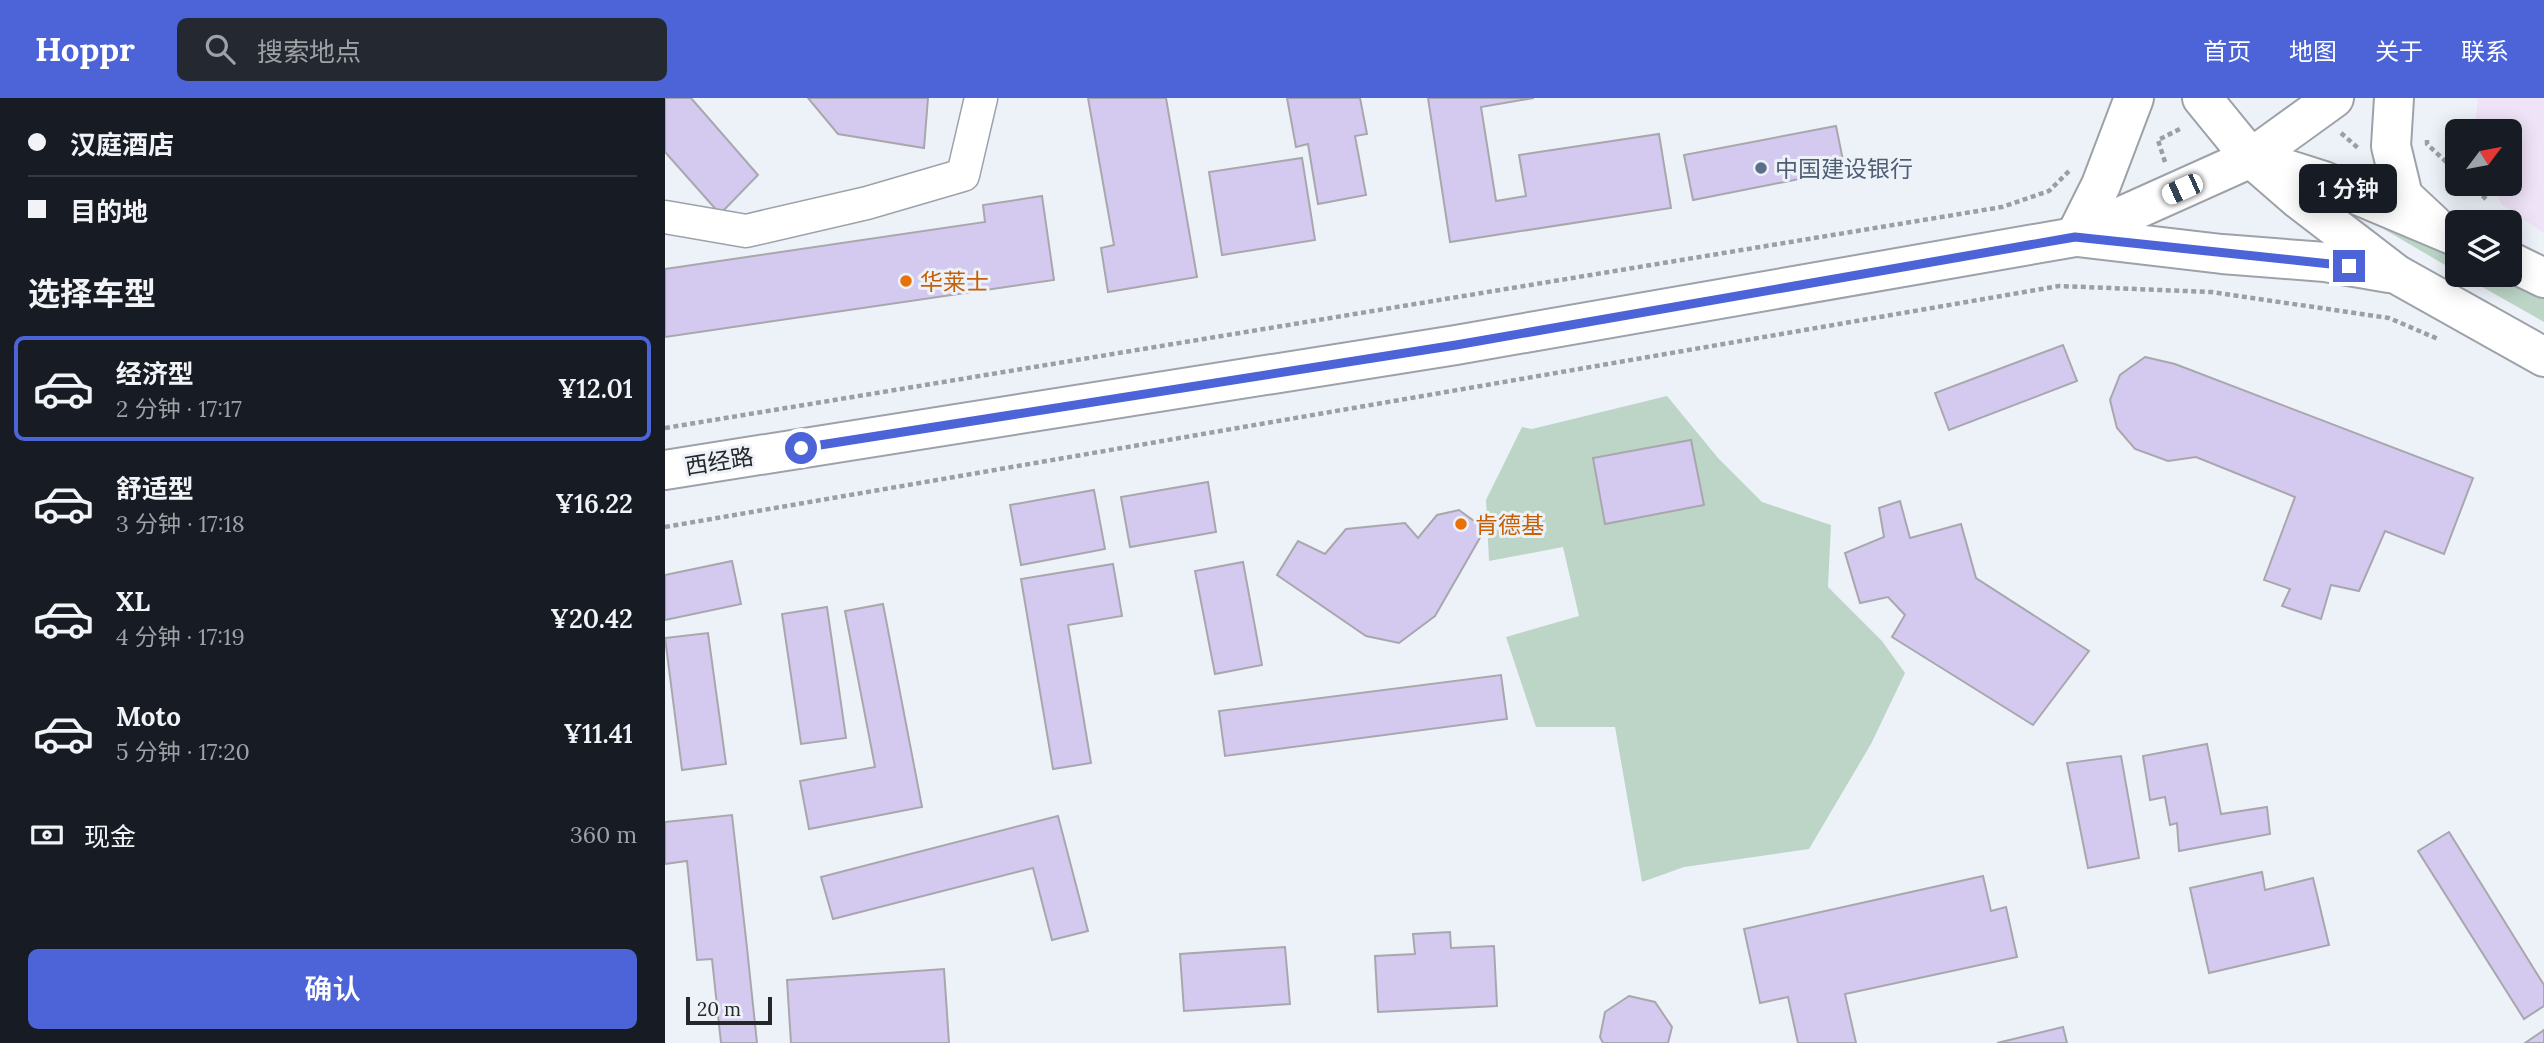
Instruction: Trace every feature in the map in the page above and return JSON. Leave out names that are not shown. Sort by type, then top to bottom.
[{"type":"main road","points":[[2134,98],[2101,186],[2075,237],[2222,254],[2325,262],[2396,274]]},
{"type":"main road","points":[[2394,98],[2391,146],[2403,196],[2445,231]]},
{"type":"main road","points":[[2192,113],[2396,274],[2544,356]]},
{"type":"main road","name":"西经路","points":[[665,470],[1442,347],[2075,237],[2251,158],[2335,113]]},
{"type":"main road","points":[[2251,158],[2324,181],[2445,232]]},
{"type":"main road","points":[[2522,267],[2544,278]]},
{"type":"lane","points":[[665,217],[746,231],[867,203],[963,175],[981,98]]},
{"type":"path","points":[[2165,163],[2158,141],[2192,113]]},
{"type":"path","points":[[2335,113],[2360,150],[2352,159]]},
{"type":"path","points":[[2427,132],[2427,144],[2445,161]]},
{"type":"path","points":[[665,428],[2002,207],[2049,191],[2076,164]]},
{"type":"path","points":[[2483,196],[2486,199]]},
{"type":"path","points":[[665,527],[2059,286],[2211,292],[2389,318],[2448,343]]},
{"type":"shaded area","points":[[2478,98],[2544,98],[2544,233],[2522,218],[2522,210],[2510,210],[2501,204],[2497,196],[2522,196],[2522,119],[2475,119]]},
{"type":"green space","points":[[2382,228],[2445,253],[2445,265]]},
{"type":"green space","points":[[2482,287],[2522,287],[2544,298],[2544,322]]},
{"type":"green space","points":[[1667,396],[1718,458],[1762,502],[1831,525],[1828,587],[1882,641],[1905,673],[1871,744],[1809,849],[1684,867],[1642,882],[1615,727],[1536,727],[1506,637],[1579,616],[1563,547],[1489,561],[1486,500],[1522,427],[1532,429]]},
{"type":"building","points":[[665,98],[691,98],[758,175],[720,214],[665,152]]},
{"type":"building","points":[[808,98],[928,98],[924,148],[838,134]]},
{"type":"building","points":[[1088,98],[1166,98],[1197,277],[1108,292],[1101,248],[1114,245]]},
{"type":"building","points":[[1287,98],[1360,98],[1367,134],[1355,136],[1366,195],[1318,204],[1308,144],[1296,147]]},
{"type":"building","points":[[1428,98],[1534,98],[1481,107],[1496,201],[1526,196],[1519,155],[1659,134],[1671,208],[1450,242]]},
{"type":"building","points":[[1836,126],[1845,170],[1693,200],[1684,155]]},
{"type":"building","points":[[1302,158],[1315,240],[1222,255],[1209,172]]},
{"type":"building","points":[[1042,196],[1054,280],[665,337],[665,269],[985,222],[983,205]]},
{"type":"building","points":[[2063,345],[2077,381],[1949,430],[1935,393]]},
{"type":"building","points":[[2145,357],[2175,364],[2473,478],[2444,554],[2385,531],[2359,591],[2331,585],[2321,619],[2282,606],[2290,589],[2264,580],[2295,497],[2196,457],[2168,461],[2135,449],[2117,428],[2110,400],[2120,375]]},
{"type":"building","points":[[1691,440],[1704,505],[1605,524],[1593,458]]},
{"type":"building","points":[[1208,482],[1216,532],[1130,547],[1121,497]]},
{"type":"building","points":[[1094,490],[1105,549],[1021,565],[1010,505]]},
{"type":"building","points":[[1900,501],[1910,538],[1961,524],[1976,578],[2089,651],[2033,725],[1892,637],[1905,615],[1888,597],[1860,603],[1845,553],[1884,537],[1879,508]]},
{"type":"building","points":[[1459,510],[1485,529],[1435,616],[1399,643],[1366,636],[1277,575],[1298,541],[1325,554],[1346,529],[1405,523],[1418,538],[1437,515]]},
{"type":"building","points":[[732,561],[741,604],[665,620],[665,575]]},
{"type":"building","points":[[1243,562],[1262,665],[1215,674],[1195,571]]},
{"type":"building","points":[[1113,564],[1122,616],[1068,625],[1091,763],[1053,769],[1021,579]]},
{"type":"building","points":[[883,604],[922,807],[809,829],[800,781],[875,767],[845,611]]},
{"type":"building","points":[[827,607],[846,738],[801,744],[782,614]]},
{"type":"building","points":[[708,633],[726,764],[682,770],[665,638]]},
{"type":"building","points":[[1501,675],[1507,719],[1225,756],[1219,711]]},
{"type":"building","points":[[2207,744],[2221,814],[2267,807],[2270,834],[2179,851],[2177,823],[2170,825],[2165,797],[2150,800],[2143,756]]},
{"type":"building","points":[[2121,756],[2139,858],[2088,868],[2067,763]]},
{"type":"building","points":[[732,815],[757,1043],[721,1043],[712,959],[697,960],[687,861],[665,864],[665,822]]},
{"type":"building","points":[[1058,816],[1088,931],[1052,940],[1033,868],[833,919],[821,877]]},
{"type":"building","points":[[2449,832],[2544,985],[2544,1006],[2524,1019],[2418,851]]},
{"type":"building","points":[[2262,872],[2265,890],[2313,878],[2329,945],[2209,973],[2190,888]]},
{"type":"building","points":[[1983,876],[1991,911],[2006,907],[2017,957],[1845,994],[1856,1043],[1798,1043],[1788,997],[1760,1003],[1744,929]]},
{"type":"building","points":[[1450,932],[1451,948],[1494,946],[1497,1006],[1378,1012],[1375,956],[1415,954],[1413,934]]},
{"type":"building","points":[[1285,947],[1290,1004],[1184,1011],[1180,954]]},
{"type":"building","points":[[944,969],[949,1043],[791,1043],[787,980]]},
{"type":"building","points":[[1629,996],[1655,1002],[1672,1027],[1668,1043],[1603,1043],[1600,1037],[1605,1012]]},
{"type":"building","points":[[2063,1027],[2067,1043],[1997,1043]]},
{"type":"building","points":[[2544,1030],[2544,1043],[2525,1043]]},
{"type":"place","name":"中国建设银行","points":[[1761,168]]},
{"type":"place","name":"华莱士","points":[[906,281]]},
{"type":"place","name":"肯德基","points":[[1461,524]]},
{"type":"route","points":[[801,448],[1456,345],[2075,237],[2349,266]]}]
